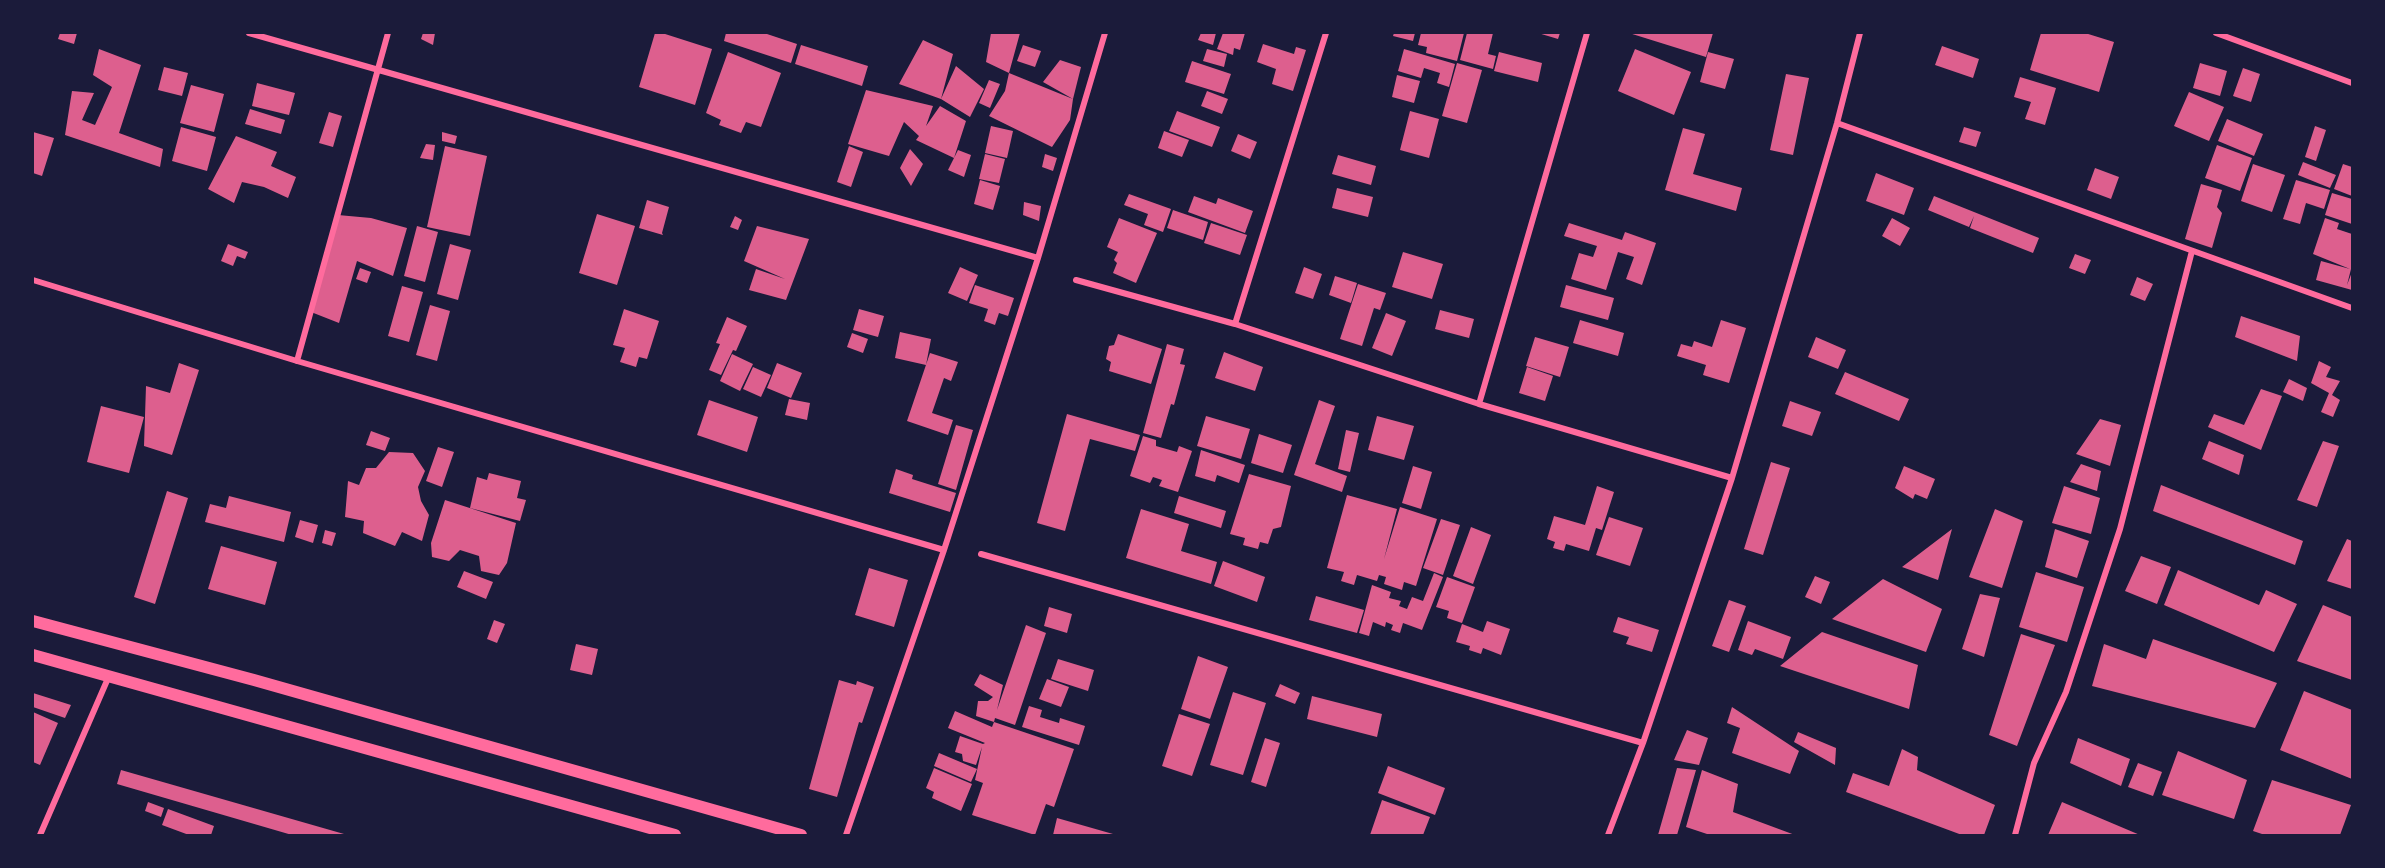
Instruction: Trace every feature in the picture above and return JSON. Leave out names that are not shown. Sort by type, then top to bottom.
[{"type":"main road","points":[[33,621],[255,680],[801,835]]},
{"type":"main road","points":[[33,655],[675,835]]},
{"type":"street","points":[[249,33],[1038,258]]},
{"type":"street","points":[[297,361],[388,33]]},
{"type":"street","points":[[1235,324],[1326,33]]},
{"type":"street","points":[[1479,404],[1587,33]]},
{"type":"street","points":[[1608,835],[1643,743],[1732,478],[1837,123],[1860,33]]},
{"type":"street","points":[[2216,33],[2352,83]]},
{"type":"street","points":[[846,835],[944,550],[1038,258],[1103,34]]},
{"type":"street","points":[[1837,123],[2352,308]]},
{"type":"street","points":[[2015,835],[2034,763],[2066,692],[2120,529],[2192,250]]},
{"type":"street","points":[[33,280],[297,361],[944,550]]},
{"type":"street","points":[[1076,280],[1235,324],[1479,404],[1732,478]]},
{"type":"street","points":[[981,554],[1643,743]]},
{"type":"street","points":[[40,835],[110,676]]},
{"type":"building","points":[[60,33],[77,33],[74,44],[58,39]]},
{"type":"building","points":[[423,33],[435,33],[433,45],[421,39]]},
{"type":"building","points":[[655,33],[662,33],[712,49],[695,105],[639,87]]},
{"type":"building","points":[[726,33],[764,33],[797,44],[791,63],[724,41]]},
{"type":"building","points":[[991,33],[1020,33],[1009,73],[986,62]]},
{"type":"building","points":[[1201,33],[1216,33],[1213,45],[1198,40]]},
{"type":"building","points":[[1223,33],[1245,33],[1240,50],[1234,48],[1233,55],[1217,49]]},
{"type":"building","points":[[1394,33],[1415,33],[1413,41],[1393,36]]},
{"type":"building","points":[[1421,33],[1464,33],[1457,61],[1426,53],[1427,47],[1418,45]]},
{"type":"building","points":[[1467,33],[1493,33],[1488,54],[1496,56],[1493,69],[1460,60]]},
{"type":"building","points":[[1538,33],[1560,33],[1558,39]]},
{"type":"building","points":[[1629,33],[1713,33],[1706,57]]},
{"type":"building","points":[[2041,33],[2085,33],[2114,42],[2099,92],[2030,70]]},
{"type":"building","points":[[923,40],[953,54],[941,99],[899,84]]},
{"type":"building","points":[[1263,44],[1294,54],[1296,47],[1306,50],[1293,91],[1272,84],[1276,69],[1257,62]]},
{"type":"building","points":[[801,45],[868,66],[862,86],[795,64]]},
{"type":"building","points":[[1023,45],[1041,51],[1035,67],[1017,61]]},
{"type":"building","points":[[1942,46],[1979,59],[1973,78],[1935,65]]},
{"type":"building","points":[[99,49],[141,65],[119,133],[163,149],[160,167],[65,135],[72,91],[94,93],[82,120],[95,125],[112,87],[93,75]]},
{"type":"building","points":[[1207,49],[1227,54],[1224,67],[1203,61]]},
{"type":"building","points":[[1404,49],[1455,64],[1449,87],[1437,83],[1440,73],[1424,68],[1421,78],[1398,71]]},
{"type":"building","points":[[1635,49],[1691,72],[1674,115],[1618,91]]},
{"type":"building","points":[[728,52],[781,73],[761,127],[746,122],[741,133],[719,125],[721,120],[706,113]]},
{"type":"building","points":[[1499,52],[1542,63],[1538,82],[1494,71]]},
{"type":"building","points":[[1708,52],[1734,59],[1725,89],[1700,82]]},
{"type":"building","points":[[1060,60],[1081,67],[1073,99],[1043,82]]},
{"type":"building","points":[[1192,61],[1231,74],[1224,94],[1185,82]]},
{"type":"building","points":[[1457,63],[1482,70],[1467,123],[1442,116]]},
{"type":"building","points":[[2200,63],[2227,71],[2220,96],[2193,88]]},
{"type":"building","points":[[956,66],[984,89],[970,117],[941,99]]},
{"type":"building","points":[[164,67],[188,73],[182,96],[158,90]]},
{"type":"building","points":[[2243,68],[2260,74],[2251,102],[2233,96]]},
{"type":"building","points":[[1009,73],[1073,99],[1070,120],[1052,147],[989,116],[1005,91]]},
{"type":"building","points":[[1786,74],[1809,78],[1793,155],[1770,150]]},
{"type":"building","points":[[1397,75],[1420,81],[1414,103],[1392,97]]},
{"type":"building","points":[[2020,77],[2056,88],[2045,125],[2025,119],[2031,102],[2014,97]]},
{"type":"building","points":[[989,80],[1000,84],[990,108],[979,103]]},
{"type":"building","points":[[257,83],[295,93],[289,115],[252,106]]},
{"type":"building","points":[[191,85],[224,94],[214,132],[180,123]]},
{"type":"building","points":[[866,90],[933,106],[926,126],[940,106],[966,121],[954,158],[916,140],[919,136],[904,122],[889,156],[848,144]]},
{"type":"building","points":[[1207,91],[1228,99],[1222,114],[1201,106]]},
{"type":"building","points":[[2189,92],[2224,107],[2209,141],[2174,126]]},
{"type":"building","points":[[250,109],[285,120],[281,134],[245,124]]},
{"type":"building","points":[[1177,111],[1220,127],[1212,147],[1169,131]]},
{"type":"building","points":[[1410,111],[1439,119],[1429,158],[1400,150]]},
{"type":"building","points":[[329,112],[342,116],[333,147],[319,143]]},
{"type":"building","points":[[2227,119],[2263,134],[2254,156],[2218,141]]},
{"type":"building","points":[[991,126],[1013,131],[1007,158],[985,153]]},
{"type":"building","points":[[2315,126],[2326,130],[2316,161],[2305,157]]},
{"type":"building","points":[[181,127],[216,137],[207,171],[172,161]]},
{"type":"building","points":[[1964,127],[1981,132],[1976,147],[1959,142]]},
{"type":"building","points":[[1683,128],[1705,134],[1693,174],[1742,188],[1736,211],[1665,190]]},
{"type":"building","points":[[1164,131],[1189,140],[1182,157],[1158,148]]},
{"type":"building","points":[[33,132],[54,138],[42,176],[33,173]]},
{"type":"building","points":[[442,132],[457,136],[455,144],[442,141]]},
{"type":"building","points":[[1238,134],[1257,142],[1250,159],[1231,151]]},
{"type":"building","points":[[236,136],[277,152],[271,166],[296,177],[288,198],[264,187],[242,182],[234,203],[208,189]]},
{"type":"building","points":[[426,144],[435,145],[433,160],[420,158]]},
{"type":"building","points":[[2217,145],[2252,158],[2240,191],[2205,178]]},
{"type":"building","points":[[445,146],[487,156],[470,236],[427,227]]},
{"type":"building","points":[[849,146],[863,152],[851,187],[837,182]]},
{"type":"building","points":[[910,149],[923,164],[911,186],[900,168]]},
{"type":"building","points":[[958,150],[971,155],[964,177],[948,170]]},
{"type":"building","points":[[985,154],[1005,159],[999,183],[979,179]]},
{"type":"building","points":[[1045,154],[1057,158],[1053,171],[1042,167]]},
{"type":"building","points":[[1338,155],[1376,166],[1371,185],[1332,174]]},
{"type":"building","points":[[2303,162],[2336,175],[2330,188],[2298,175]]},
{"type":"building","points":[[2253,164],[2285,175],[2272,212],[2241,201]]},
{"type":"building","points":[[2343,164],[2352,167],[2352,196],[2334,189]]},
{"type":"building","points":[[2095,168],[2119,177],[2111,199],[2087,190]]},
{"type":"building","points":[[1876,173],[1914,188],[1904,215],[1866,201]]},
{"type":"building","points":[[980,180],[1000,186],[993,210],[974,204]]},
{"type":"building","points":[[2296,180],[2330,190],[2324,209],[2306,203],[2300,224],[2283,219]]},
{"type":"building","points":[[2201,184],[2222,190],[2217,207],[2222,213],[2212,248],[2185,239]]},
{"type":"building","points":[[1337,188],[1373,197],[1368,217],[1332,208]]},
{"type":"building","points":[[2332,193],[2352,199],[2352,224],[2325,215]]},
{"type":"building","points":[[1129,194],[1171,209],[1163,232],[1144,225],[1148,214],[1124,205]]},
{"type":"building","points":[[1194,196],[1216,204],[1218,198],[1253,211],[1245,233],[1188,212]]},
{"type":"building","points":[[1934,196],[2039,238],[2033,253],[1970,228],[1974,216],[1969,227],[1928,210]]},
{"type":"building","points":[[647,200],[669,207],[663,235],[639,228]]},
{"type":"building","points":[[1024,202],[1041,206],[1039,221],[1023,215]]},
{"type":"building","points":[[1173,210],[1208,222],[1203,240],[1167,228]]},
{"type":"building","points":[[597,214],[635,226],[617,285],[579,273]]},
{"type":"building","points":[[338,215],[371,218],[407,228],[393,276],[357,261],[339,323],[311,312]]},
{"type":"building","points":[[735,216],[742,220],[738,230],[730,227]]},
{"type":"building","points":[[1119,218],[1157,233],[1136,283],[1113,273],[1117,263],[1114,260],[1118,252],[1107,247]]},
{"type":"building","points":[[1892,218],[1910,228],[1900,246],[1882,236]]},
{"type":"building","points":[[2325,218],[2339,223],[2337,229],[2352,234],[2352,265],[2347,285],[2352,272],[2352,290],[2316,280],[2321,261],[2350,269],[2313,254]]},
{"type":"building","points":[[1211,223],[1247,235],[1240,255],[1204,243]]},
{"type":"building","points":[[1569,223],[1622,240],[1625,232],[1656,243],[1642,285],[1626,279],[1634,257],[1618,252],[1606,290],[1571,279],[1579,253],[1593,257],[1597,246],[1564,236]]},
{"type":"building","points":[[417,226],[438,232],[425,282],[404,276]]},
{"type":"building","points":[[757,226],[809,239],[786,300],[749,290],[756,269],[785,279],[744,261]]},
{"type":"building","points":[[228,244],[248,252],[245,259],[237,256],[233,266],[221,261]]},
{"type":"building","points":[[450,244],[471,250],[458,300],[437,294]]},
{"type":"building","points":[[1403,252],[1443,264],[1432,299],[1392,287]]},
{"type":"building","points":[[2075,254],[2091,260],[2085,274],[2069,268]]},
{"type":"building","points":[[960,267],[978,275],[967,301],[948,293]]},
{"type":"building","points":[[1304,267],[1322,274],[1313,299],[1295,293]]},
{"type":"building","points":[[360,268],[371,272],[367,283],[356,279]]},
{"type":"building","points":[[1335,276],[1357,283],[1351,303],[1329,295]]},
{"type":"building","points":[[2137,277],[2153,284],[2145,301],[2130,295]]},
{"type":"building","points":[[1358,284],[1386,293],[1380,310],[1374,308],[1362,346],[1340,339]]},
{"type":"building","points":[[975,285],[1014,298],[1008,316],[999,313],[995,325],[984,321],[988,309],[969,303]]},
{"type":"building","points":[[1566,285],[1614,298],[1608,320],[1560,307]]},
{"type":"building","points":[[402,286],[423,292],[409,342],[388,336]]},
{"type":"building","points":[[430,305],[450,311],[437,361],[416,355]]},
{"type":"building","points":[[624,309],[659,321],[647,359],[639,357],[636,367],[620,362],[625,348],[613,345]]},
{"type":"building","points":[[859,309],[884,316],[878,337],[853,330]]},
{"type":"building","points":[[1440,310],[1474,319],[1469,338],[1435,329]]},
{"type":"building","points":[[1386,313],[1406,321],[1392,356],[1372,348]]},
{"type":"building","points":[[2241,316],[2300,336],[2297,361],[2235,337]]},
{"type":"building","points":[[727,317],[747,326],[736,351],[733,350],[721,375],[709,370],[720,344],[716,343]]},
{"type":"building","points":[[1580,320],[1624,333],[1618,356],[1573,343]]},
{"type":"building","points":[[1721,320],[1746,328],[1729,383],[1703,375],[1706,365],[1677,356],[1681,344],[1692,347],[1694,341],[1712,347]]},
{"type":"building","points":[[900,332],[931,339],[926,365],[895,358]]},
{"type":"building","points":[[852,333],[868,339],[863,353],[847,347]]},
{"type":"building","points":[[1118,334],[1162,349],[1151,384],[1109,371],[1111,362],[1106,359],[1109,346],[1114,345]]},
{"type":"building","points":[[1535,337],[1569,347],[1560,377],[1526,366]]},
{"type":"building","points":[[1816,337],[1846,350],[1838,369],[1808,357]]},
{"type":"building","points":[[1167,344],[1184,349],[1180,364],[1185,365],[1174,405],[1171,404],[1161,438],[1143,433]]},
{"type":"building","points":[[1224,352],[1263,367],[1255,391],[1215,378]]},
{"type":"building","points":[[930,353],[958,362],[951,381],[944,378],[932,413],[953,420],[948,435],[907,421]]},
{"type":"building","points":[[732,354],[753,364],[740,391],[720,381]]},
{"type":"building","points":[[2319,361],[2331,367],[2326,377],[2340,381],[2332,395],[2340,400],[2333,417],[2321,412],[2329,393],[2311,383]]},
{"type":"building","points":[[179,363],[199,370],[172,455],[144,446],[146,386],[170,393]]},
{"type":"building","points":[[777,363],[802,373],[791,398],[767,388]]},
{"type":"building","points":[[753,367],[771,375],[761,397],[743,389]]},
{"type":"building","points":[[1527,367],[1553,376],[1545,401],[1519,393]]},
{"type":"building","points":[[1845,372],[1909,399],[1899,421],[1835,394]]},
{"type":"building","points":[[2289,379],[2307,388],[2303,401],[2283,392]]},
{"type":"building","points":[[2261,389],[2282,396],[2261,450],[2208,427],[2214,414],[2244,425]]},
{"type":"building","points":[[789,399],[810,403],[807,420],[785,415]]},
{"type":"building","points":[[709,400],[758,417],[747,452],[697,435]]},
{"type":"building","points":[[1319,400],[1335,406],[1315,464],[1347,476],[1342,492],[1294,475]]},
{"type":"building","points":[[1790,401],[1821,412],[1812,436],[1782,426]]},
{"type":"building","points":[[101,406],[144,417],[129,473],[87,462]]},
{"type":"building","points":[[1067,414],[1140,435],[1135,451],[1090,439],[1065,531],[1037,523]]},
{"type":"building","points":[[1206,416],[1250,429],[1241,459],[1197,446]]},
{"type":"building","points":[[1377,416],[1414,426],[1404,460],[1368,450]]},
{"type":"building","points":[[2100,419],[2121,425],[2110,466],[2076,454]]},
{"type":"building","points":[[956,425],[973,430],[956,490],[938,484]]},
{"type":"building","points":[[1346,430],[1359,433],[1350,472],[1338,469]]},
{"type":"building","points":[[371,431],[390,438],[385,451],[366,445]]},
{"type":"building","points":[[1259,434],[1292,445],[1283,473],[1251,463]]},
{"type":"building","points":[[1143,436],[1156,440],[1156,446],[1177,452],[1179,446],[1192,451],[1178,492],[1159,486],[1162,480],[1153,477],[1150,483],[1130,476]]},
{"type":"building","points":[[2209,441],[2244,455],[2239,475],[2202,459]]},
{"type":"building","points":[[2323,441],[2339,446],[2317,507],[2297,500]]},
{"type":"building","points":[[438,447],[454,452],[442,487],[426,481]]},
{"type":"building","points":[[1201,450],[1245,465],[1239,483],[1217,475],[1215,482],[1195,476]]},
{"type":"building","points":[[389,452],[413,453],[425,471],[418,487],[421,501],[429,515],[422,541],[402,532],[395,546],[363,533],[364,521],[345,517],[348,481],[359,485],[366,468],[376,468]]},
{"type":"building","points":[[1771,462],[1790,468],[1763,555],[1744,549]]},
{"type":"building","points":[[2081,464],[2101,471],[2097,491],[2070,482]]},
{"type":"building","points":[[1413,466],[1432,472],[1421,509],[1402,503]]},
{"type":"building","points":[[1904,466],[1935,479],[1927,499],[1915,494],[1913,499],[1895,488]]},
{"type":"building","points":[[896,469],[913,475],[912,479],[956,493],[950,512],[889,493]]},
{"type":"building","points":[[489,473],[521,481],[517,498],[526,500],[520,521],[470,508],[477,477],[487,480]]},
{"type":"building","points":[[1249,474],[1291,486],[1281,527],[1273,529],[1268,544],[1260,542],[1258,549],[1243,545],[1245,538],[1230,534]]},
{"type":"building","points":[[2161,485],[2303,541],[2295,565],[2153,511]]},
{"type":"building","points":[[1597,486],[1614,492],[1602,530],[1596,528],[1589,551],[1566,544],[1564,551],[1553,548],[1555,542],[1547,539],[1554,516],[1585,525]]},
{"type":"building","points":[[2064,486],[2100,498],[2091,534],[2052,523]]},
{"type":"building","points":[[167,491],[188,498],[155,604],[134,597]]},
{"type":"building","points":[[1347,495],[1397,509],[1384,559],[1400,507],[1437,519],[1416,586],[1404,582],[1402,590],[1384,584],[1386,577],[1379,575],[1377,581],[1357,575],[1354,585],[1341,581],[1344,572],[1327,568]]},
{"type":"building","points":[[229,496],[291,512],[284,542],[205,522],[210,504],[226,508]]},
{"type":"building","points":[[1179,496],[1226,511],[1221,528],[1174,513]]},
{"type":"building","points":[[445,500],[516,523],[507,563],[499,575],[481,571],[479,556],[460,550],[449,561],[432,557],[431,543]]},
{"type":"building","points":[[1141,509],[1189,524],[1181,551],[1217,562],[1211,584],[1126,558]]},
{"type":"building","points":[[1995,509],[2023,521],[2002,588],[1969,577]]},
{"type":"building","points":[[1609,517],[1643,528],[1630,566],[1596,555]]},
{"type":"building","points":[[1441,519],[1460,525],[1443,575],[1423,568]]},
{"type":"building","points":[[300,520],[318,525],[313,543],[295,537]]},
{"type":"building","points":[[1471,527],[1491,535],[1473,584],[1453,576]]},
{"type":"building","points":[[1952,529],[1938,580],[1902,567]]},
{"type":"building","points":[[2055,529],[2089,541],[2077,578],[2045,567]]},
{"type":"building","points":[[325,530],[336,533],[332,546],[322,543]]},
{"type":"building","points":[[2347,539],[2352,541],[2352,589],[2327,581]]},
{"type":"building","points":[[221,546],[277,562],[265,605],[208,589]]},
{"type":"building","points":[[2141,556],[2171,567],[2157,604],[2125,591]]},
{"type":"building","points":[[1223,561],[1265,577],[1257,602],[1214,586]]},
{"type":"building","points":[[869,568],[908,580],[894,627],[855,615]]},
{"type":"building","points":[[2178,570],[2259,605],[2266,590],[2297,604],[2274,652],[2164,605]]},
{"type":"building","points":[[464,571],[493,582],[486,599],[457,587]]},
{"type":"building","points":[[2036,572],[2084,587],[2067,642],[2019,627]]},
{"type":"building","points":[[1434,573],[1443,577],[1422,630],[1403,623],[1400,633],[1391,630],[1393,625],[1386,622],[1385,627],[1373,622],[1369,636],[1359,633],[1372,585],[1391,592],[1389,598],[1401,601],[1399,606],[1407,609],[1412,597],[1423,601]]},
{"type":"building","points":[[1815,576],[1830,582],[1821,604],[1805,597]]},
{"type":"building","points":[[1447,577],[1475,587],[1462,623],[1447,618],[1449,611],[1436,607]]},
{"type":"building","points":[[1883,579],[1942,609],[1926,652],[1832,619]]},
{"type":"building","points":[[1980,594],[2000,598],[1984,657],[1962,649]]},
{"type":"building","points":[[1316,596],[1364,610],[1357,633],[1309,620]]},
{"type":"building","points":[[1729,600],[1746,606],[1729,652],[1712,646]]},
{"type":"building","points":[[2323,605],[2352,617],[2352,680],[2297,661]]},
{"type":"building","points":[[1049,607],[1072,614],[1067,633],[1044,626]]},
{"type":"building","points":[[1618,617],[1659,630],[1652,652],[1626,644],[1629,637],[1613,632]]},
{"type":"building","points":[[494,620],[505,624],[497,643],[487,639]]},
{"type":"building","points":[[1487,621],[1510,629],[1501,655],[1483,648],[1481,654],[1469,650],[1470,646],[1456,642],[1462,624],[1483,632]]},
{"type":"building","points":[[1748,621],[1791,637],[1783,659],[1755,649],[1752,655],[1738,650]]},
{"type":"building","points":[[1026,625],[1046,633],[1015,725],[995,718],[994,722],[976,716],[978,701],[988,701],[993,697],[974,685],[980,674],[1003,685],[997,710]]},
{"type":"building","points":[[1822,632],[1918,665],[1909,709],[1780,666]]},
{"type":"building","points":[[2021,634],[2055,645],[2017,746],[1989,735]]},
{"type":"building","points":[[2153,639],[2277,683],[2255,728],[2092,686],[2104,644],[2146,659]]},
{"type":"building","points":[[576,644],[598,649],[592,675],[570,670]]},
{"type":"building","points":[[1198,656],[1228,667],[1210,719],[1181,709]]},
{"type":"building","points":[[1058,659],[1094,670],[1088,691],[1051,679]]},
{"type":"building","points":[[1047,679],[1069,687],[1061,707],[1039,699]]},
{"type":"building","points":[[839,680],[856,685],[857,681],[874,687],[862,723],[859,722],[837,797],[809,789]]},
{"type":"building","points":[[1280,684],[1300,693],[1295,704],[1275,696]]},
{"type":"building","points":[[2304,691],[2352,710],[2352,779],[2280,750]]},
{"type":"building","points":[[1233,692],[1266,703],[1243,775],[1210,765]]},
{"type":"building","points":[[33,693],[71,705],[65,718],[33,707]]},
{"type":"building","points":[[1312,696],[1382,714],[1377,737],[1307,719]]},
{"type":"building","points":[[1029,706],[1042,710],[1040,717],[1059,723],[1060,718],[1085,726],[1079,745],[1022,727]]},
{"type":"building","points":[[1732,707],[1799,751],[1790,774],[1732,753],[1740,728],[1727,723]]},
{"type":"building","points":[[955,711],[992,727],[994,722],[1074,749],[1054,807],[1046,804],[1035,835],[972,815],[983,783],[975,780],[982,747],[976,765],[963,761],[962,754],[955,752],[960,736],[985,743],[948,728]]},
{"type":"building","points":[[33,712],[58,723],[40,765],[33,762]]},
{"type":"building","points":[[1179,714],[1210,724],[1192,776],[1162,766]]},
{"type":"building","points":[[1687,730],[1708,738],[1699,765],[1674,760]]},
{"type":"building","points":[[1798,732],[1836,748],[1835,765],[1794,742]]},
{"type":"building","points":[[1265,738],[1280,743],[1266,787],[1251,782]]},
{"type":"building","points":[[2078,738],[2130,759],[2121,786],[2070,763]]},
{"type":"building","points":[[1902,749],[1918,757],[1917,770],[1995,805],[1984,835],[1962,835],[1846,792],[1853,773],[1889,786]]},
{"type":"building","points":[[2178,751],[2247,780],[2234,819],[2162,795]]},
{"type":"building","points":[[939,753],[977,769],[971,782],[934,766]]},
{"type":"building","points":[[2138,763],[2162,772],[2153,796],[2128,787]]},
{"type":"building","points":[[1388,766],[1445,788],[1435,815],[1378,793]]},
{"type":"building","points":[[934,768],[972,784],[961,811],[932,798],[934,792],[926,788]]},
{"type":"building","points":[[1677,768],[1696,770],[1677,835],[1658,835]]},
{"type":"building","points":[[121,770],[344,835],[292,835],[117,784]]},
{"type":"building","points":[[1702,770],[1738,784],[1733,812],[1795,835],[1710,835],[1686,827]]},
{"type":"building","points":[[2272,780],[2351,805],[2340,835],[2265,835],[2253,831]]},
{"type":"building","points":[[1382,800],[1430,817],[1423,835],[1370,835]]},
{"type":"building","points":[[148,802],[164,808],[161,817],[145,811]]},
{"type":"building","points":[[2062,802],[2140,835],[2048,835]]},
{"type":"building","points":[[168,809],[214,826],[211,835],[189,835],[162,825]]},
{"type":"building","points":[[1057,818],[1113,834],[1113,835],[1053,835]]}]
